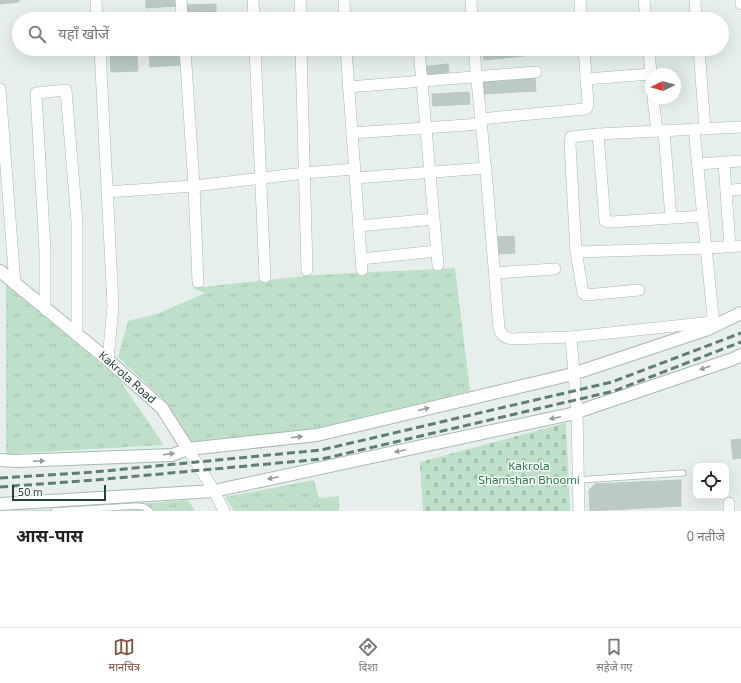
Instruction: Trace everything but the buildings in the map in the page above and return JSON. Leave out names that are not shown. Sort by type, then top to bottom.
[{"type":"street","points":[[96,0],[97,12]]},
{"type":"street","points":[[181,0],[182,12]]},
{"type":"street","points":[[253,0],[254,12]]},
{"type":"street","points":[[300,0],[301,12]]},
{"type":"street","points":[[344,0],[345,12]]},
{"type":"street","points":[[471,0],[472,12]]},
{"type":"street","points":[[580,0],[581,12]]},
{"type":"street","points":[[644,0],[645,12]]},
{"type":"street","points":[[695,0],[696,12]]},
{"type":"street","points":[[100,56],[113,306],[108,360]]},
{"type":"street","points":[[185,56],[194,186],[198,282]]},
{"type":"street","points":[[255,56],[265,277]]},
{"type":"street","points":[[301,56],[307,270]]},
{"type":"street","points":[[346,56],[362,264],[436,251]]},
{"type":"street","points":[[420,56],[438,265]]},
{"type":"street","points":[[475,56],[486,168],[499,328],[501,334],[505,337],[511,338],[571,337],[714,324]]},
{"type":"street","points":[[352,133],[425,128],[585,109],[587,108],[588,104],[584,56]]},
{"type":"street","points":[[650,56],[651,68]]},
{"type":"street","points":[[700,56],[705,129]]},
{"type":"street","points":[[348,87],[536,72]]},
{"type":"street","points":[[586,79],[645,74]]},
{"type":"street","points":[[0,89],[15,284]]},
{"type":"street","points":[[44,309],[45,251],[36,93],[66,90],[77,222],[77,335]]},
{"type":"street","points":[[654,104],[660,131],[671,218]]},
{"type":"street","points":[[639,290],[583,293],[576,252],[571,137],[598,134],[741,128]]},
{"type":"street","points":[[694,129],[714,324]]},
{"type":"street","points":[[598,134],[605,221],[612,222],[703,216]]},
{"type":"street","points":[[698,164],[741,161]]},
{"type":"street","points":[[576,252],[736,246],[726,191],[724,162]]},
{"type":"street","points":[[107,192],[194,186],[305,173],[355,174],[429,172],[486,168]]},
{"type":"street","points":[[726,191],[741,190]]},
{"type":"street","points":[[359,226],[434,220]]},
{"type":"street","points":[[495,273],[555,269]]},
{"type":"street","name":"Kakrola Road","points":[[0,271],[44,309],[108,360],[162,408],[214,491],[224,511]]},
{"type":"street","points":[[0,460],[23,461],[172,455],[188,449],[317,435],[573,374],[741,313]]},
{"type":"street","points":[[571,337],[577,412],[578,511]]},
{"type":"street","points":[[0,504],[214,491],[577,412],[741,355]]},
{"type":"lane","points":[[578,480],[683,473]]},
{"type":"lane","points":[[54,511],[137,506],[150,511]]},
{"type":"green space","points":[[455,268],[470,391],[305,431],[193,444],[161,397],[118,357],[128,321],[157,314],[205,293],[192,288],[315,275]]},
{"type":"green space","points":[[6,285],[119,379],[164,445],[6,454]]},
{"type":"green space","name":"Kakrola Shamshan Bhoomi","points":[[566,423],[570,511],[423,511],[420,462]]},
{"type":"green space","points":[[314,480],[319,498],[339,496],[339,511],[234,511],[225,497]]},
{"type":"green space","points":[[188,500],[195,511],[2,511],[92,508]]},
{"type":"railway","points":[[0,478],[94,472],[321,450],[612,382],[741,333]]},
{"type":"railway","points":[[0,487],[95,480],[322,459],[614,391],[741,342]]}]
